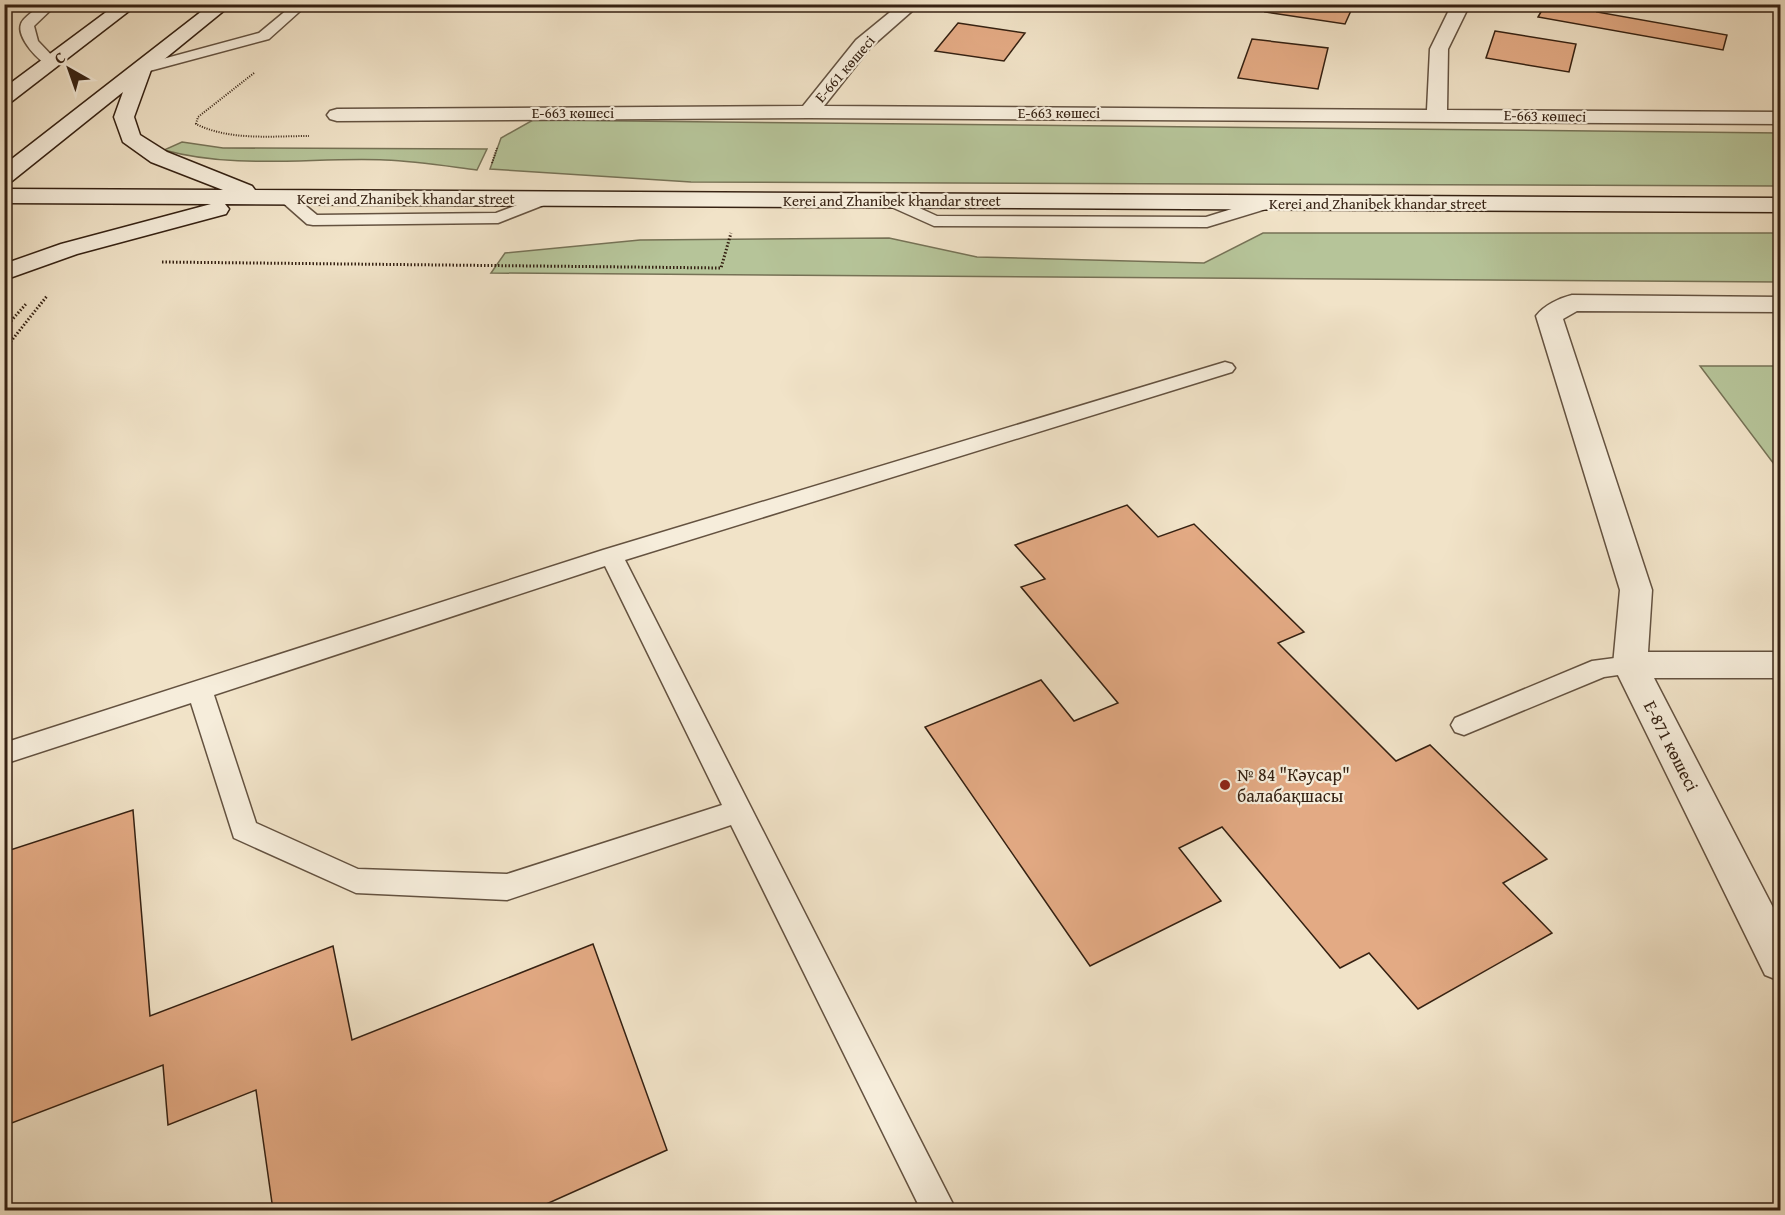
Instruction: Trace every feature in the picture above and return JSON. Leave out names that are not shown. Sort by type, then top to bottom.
[{"type":"main road","points":[[4,98],[129,4]]},
{"type":"main road","points":[[4,176],[223,4]]},
{"type":"main road","name":"Е-661 көшесі","points":[[809,112],[863,44],[911,4]]},
{"type":"main road","points":[[1437,115],[1439,49],[1461,4]]},
{"type":"main road","points":[[142,69],[124,117],[130,138],[159,157],[260,198]]},
{"type":"main road","points":[[4,88],[34,76]]},
{"type":"main road","name":"Е-663 көшесі","points":[[337,115],[809,112],[1780,118]]},
{"type":"main road","name":"Kerei and Zhanibek khandar street","points":[[4,196],[1780,205]]},
{"type":"main road","points":[[4,273],[69,249],[260,198]]},
{"type":"main road","points":[[1780,304],[1572,303],[1549,316],[1636,590],[1630,665],[1780,665]]},
{"type":"main road","name":"Е-871 көшесі","points":[[1630,665],[1780,962]]},
{"type":"lane","points":[[51,4],[27,25],[27,35],[51,62]]},
{"type":"lane","points":[[142,69],[264,36],[302,4]]},
{"type":"lane","points":[[4,754],[611,556],[1225,368]]},
{"type":"lane","points":[[611,556],[939,1210]]},
{"type":"lane","points":[[1464,725],[1601,668],[1630,665]]},
{"type":"lane","points":[[200,690],[244,830],[356,881],[507,887],[739,811]]},
{"type":"path","points":[[490,169],[497,148]]},
{"type":"path","points":[[154,262],[721,268],[731,233]]},
{"type":"path","points":[[4,350],[49,294]]},
{"type":"path","points":[[4,329],[27,304]]},
{"type":"green space","points":[[533,120],[1780,133],[1780,186],[691,182],[490,169],[501,138]]},
{"type":"green space","points":[[182,142],[223,148],[487,149],[477,170],[385,160],[219,160],[164,150]]},
{"type":"green space","points":[[1263,233],[1780,233],[1780,282],[491,273],[505,253],[640,240],[889,238],[977,257],[1204,263]]},
{"type":"green space","points":[[1700,366],[1780,366],[1780,472]]},
{"type":"building","points":[[1269,4],[1354,4],[1345,24],[1265,12]]},
{"type":"building","points":[[1540,4],[1601,4],[1597,12],[1727,35],[1723,50],[1538,17],[1545,5]]},
{"type":"building","points":[[958,23],[1025,33],[1004,61],[935,51]]},
{"type":"building","points":[[1495,31],[1576,44],[1569,72],[1486,58]]},
{"type":"building","points":[[1252,39],[1328,48],[1318,89],[1238,78]]},
{"type":"building","points":[[1127,505],[1158,537],[1194,524],[1304,632],[1278,643],[1396,761],[1430,745],[1547,859],[1503,883],[1552,933],[1418,1009],[1369,953],[1340,968],[1222,827],[1179,848],[1221,901],[1090,966],[925,727],[1041,680],[1074,721],[1118,703],[1021,587],[1045,579],[1015,545]]},
{"type":"building","points":[[133,810],[150,1016],[333,946],[352,1040],[593,944],[667,1150],[533,1210],[273,1210],[256,1090],[168,1125],[163,1065],[4,1126],[4,852]]},
{"type":"place","name":"№ 84 \"Кәусар\" балабақшасы","points":[[1225,785]]}]
